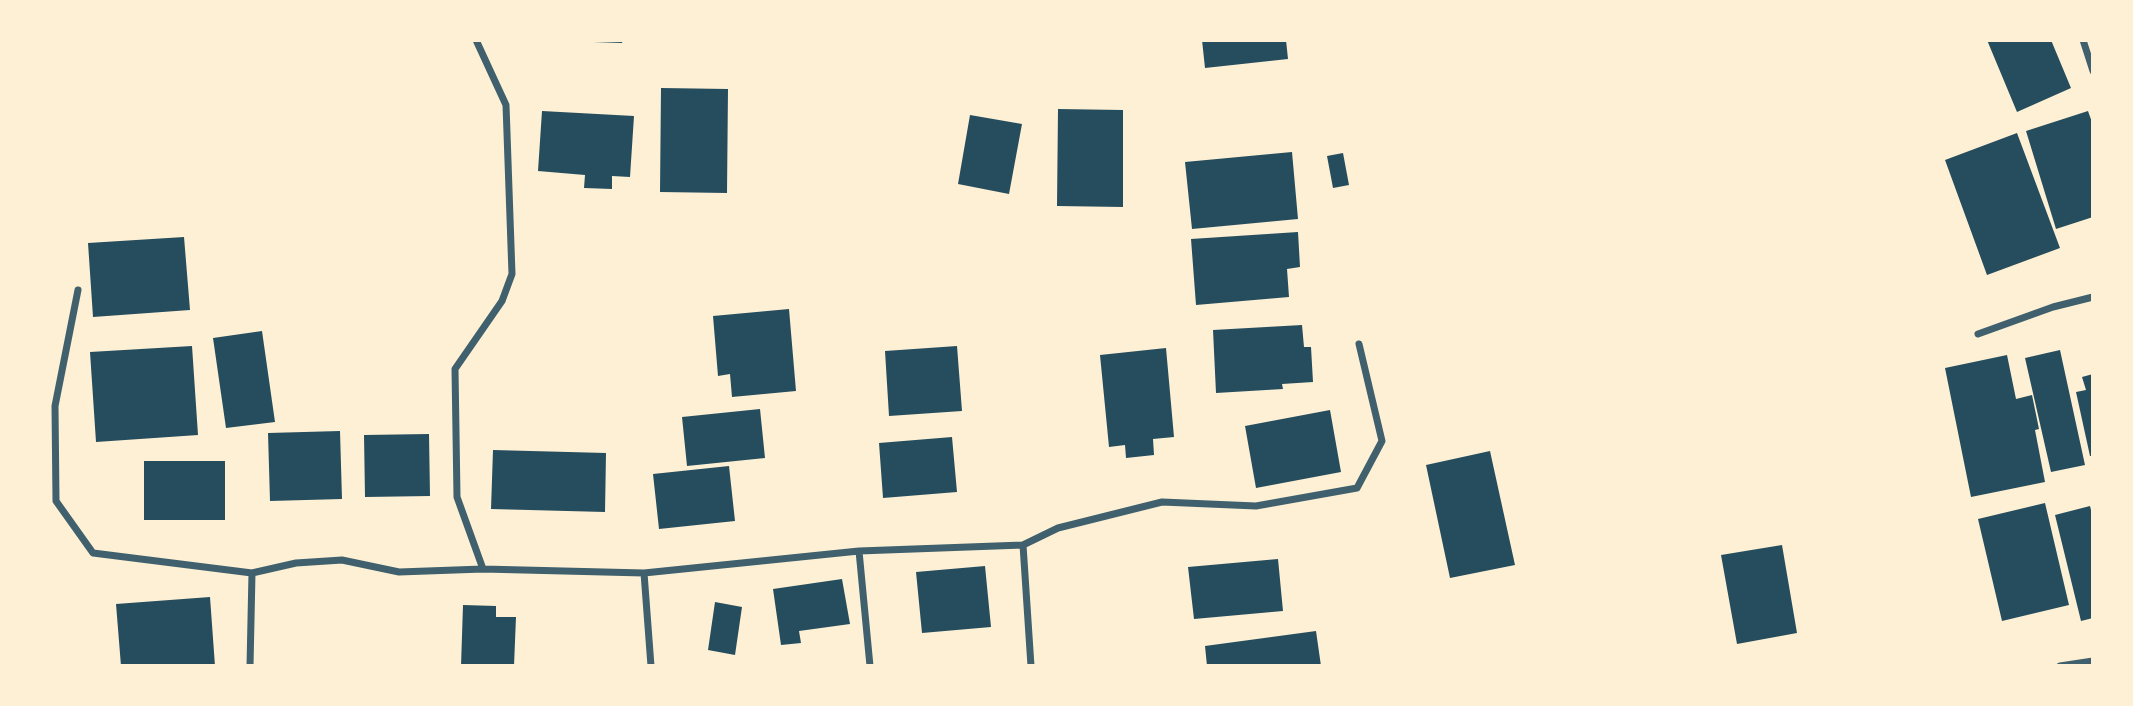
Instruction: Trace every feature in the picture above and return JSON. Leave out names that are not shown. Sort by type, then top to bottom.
[{"type":"street","points":[[476,40],[506,105],[512,274],[502,301],[455,369],[457,496],[483,569]]},
{"type":"street","points":[[2083,40],[2093,71]]},
{"type":"street","points":[[78,290],[55,407],[56,501],[93,553],[252,573],[296,563],[342,560],[399,572],[483,569],[644,573],[859,551],[1023,545],[1058,528],[1162,502],[1256,506],[1357,488],[1382,441],[1359,344]]},
{"type":"street","points":[[1978,334],[2053,307],[2093,297]]},
{"type":"street","points":[[1023,545],[1031,666]]},
{"type":"street","points":[[859,551],[870,666]]},
{"type":"street","points":[[250,666],[252,573]]},
{"type":"street","points":[[644,573],[650,666]]},
{"type":"street","points":[[2060,666],[2093,661]]},
{"type":"building","points":[[593,40],[623,40],[622,43]]},
{"type":"building","points":[[1202,40],[1286,40],[1288,59],[1205,68]]},
{"type":"building","points":[[1987,40],[2051,40],[2071,88],[2017,112]]},
{"type":"building","points":[[661,88],[728,89],[727,193],[660,192]]},
{"type":"building","points":[[1058,109],[1123,110],[1123,207],[1057,206]]},
{"type":"building","points":[[542,111],[634,116],[630,177],[612,176],[612,189],[584,188],[585,175],[538,171]]},
{"type":"building","points":[[2088,111],[2093,125],[2093,217],[2056,229],[2026,131]]},
{"type":"building","points":[[970,115],[1022,124],[1009,194],[958,184]]},
{"type":"building","points":[[2017,133],[2060,248],[1987,275],[1945,160]]},
{"type":"building","points":[[1292,152],[1298,219],[1192,229],[1185,162]]},
{"type":"building","points":[[1343,153],[1349,185],[1333,188],[1327,156]]},
{"type":"building","points":[[1298,232],[1300,267],[1287,269],[1289,297],[1196,305],[1191,239]]},
{"type":"building","points":[[184,237],[190,310],[93,317],[88,243]]},
{"type":"building","points":[[789,309],[796,391],[732,397],[730,374],[718,376],[713,316]]},
{"type":"building","points":[[1302,325],[1304,347],[1311,347],[1313,382],[1282,384],[1283,389],[1216,393],[1213,330]]},
{"type":"building","points":[[262,331],[275,422],[226,428],[213,338]]},
{"type":"building","points":[[192,346],[198,435],[96,442],[90,352]]},
{"type":"building","points":[[957,346],[962,411],[889,416],[885,351]]},
{"type":"building","points":[[1166,348],[1174,437],[1153,439],[1154,455],[1126,458],[1125,445],[1109,447],[1100,355]]},
{"type":"building","points":[[2060,350],[2085,465],[2051,472],[2025,358]]},
{"type":"building","points":[[2007,355],[2016,399],[2032,395],[2039,429],[2035,430],[2045,482],[1971,497],[1945,368]]},
{"type":"building","points":[[2093,374],[2093,456],[2090,456],[2076,392],[2086,390],[2082,377]]},
{"type":"building","points":[[760,409],[765,458],[687,466],[682,417]]},
{"type":"building","points":[[1330,410],[1341,472],[1256,488],[1245,426]]},
{"type":"building","points":[[340,431],[342,499],[270,501],[268,433]]},
{"type":"building","points":[[429,434],[430,496],[365,497],[364,435]]},
{"type":"building","points":[[952,437],[957,492],[883,498],[879,443]]},
{"type":"building","points":[[493,450],[606,453],[605,512],[491,509]]},
{"type":"building","points":[[1490,451],[1515,565],[1450,578],[1426,465]]},
{"type":"building","points":[[144,461],[225,461],[225,520],[144,520]]},
{"type":"building","points":[[729,466],[735,521],[659,529],[653,474]]},
{"type":"building","points":[[2045,503],[2069,605],[2002,621],[1978,519]]},
{"type":"building","points":[[2090,506],[2093,518],[2093,618],[2081,621],[2055,515]]},
{"type":"building","points":[[1782,545],[1797,633],[1737,644],[1721,555]]},
{"type":"building","points":[[1278,559],[1283,611],[1194,619],[1188,567]]},
{"type":"building","points":[[985,566],[991,627],[922,633],[916,572]]},
{"type":"building","points":[[842,579],[850,624],[799,631],[801,643],[781,645],[773,589]]},
{"type":"building","points":[[210,597],[215,666],[121,666],[116,604]]},
{"type":"building","points":[[715,602],[742,607],[735,655],[708,650]]},
{"type":"building","points":[[463,605],[496,606],[496,617],[516,617],[514,666],[461,666]]},
{"type":"building","points":[[1316,631],[1321,666],[1207,666],[1205,646]]}]
